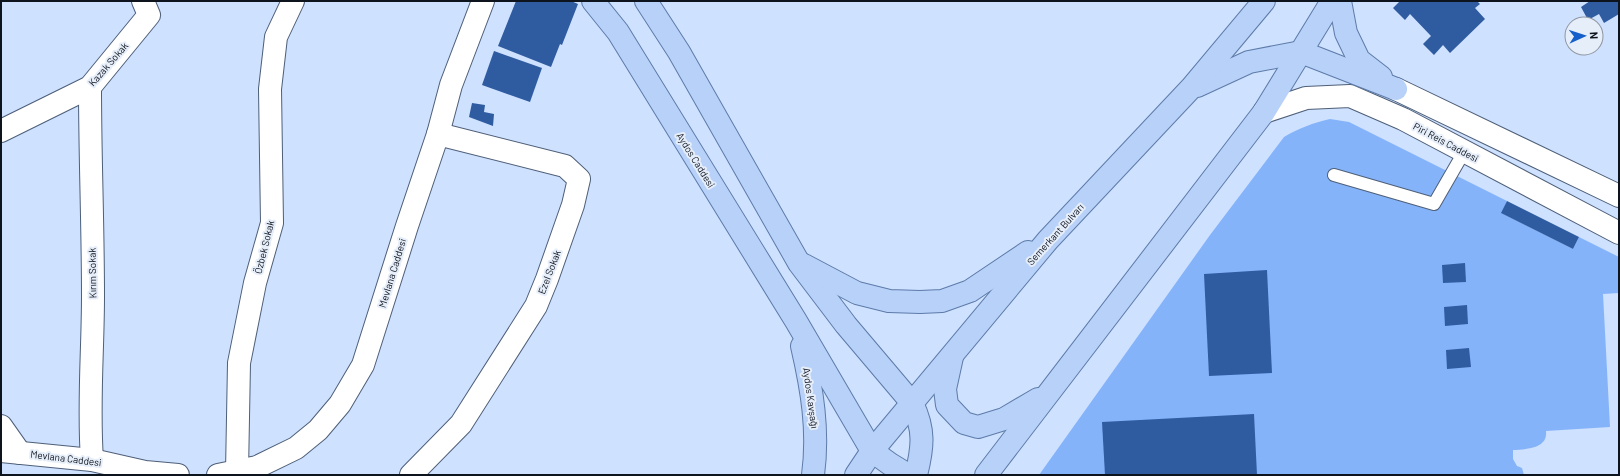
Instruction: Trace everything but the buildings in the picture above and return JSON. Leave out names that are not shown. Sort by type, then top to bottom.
[{"type":"main road","name":"Aydos Caddesi","points":[[593,1],[618,32],[796,321],[872,451]]},
{"type":"main road","points":[[646,1],[679,52],[799,263],[846,325],[912,403],[919,418],[921,432],[921,450],[916,475]]},
{"type":"main road","name":"Semerkant Bulvarı","points":[[856,475],[872,451],[1048,240],[1192,88],[1264,1]]},
{"type":"main road","points":[[986,475],[1005,448],[1264,112],[1332,1]]},
{"type":"main road","points":[[1340,1],[1346,33],[1359,60],[1396,89]]},
{"type":"main road","points":[[1192,88],[1249,62],[1302,52],[1396,89]]},
{"type":"main road","points":[[799,263],[857,293],[889,301],[942,301],[970,291],[1048,240]]},
{"type":"main road","name":"Aydos Kavşağı","points":[[796,321],[811,382],[816,434],[813,475]]},
{"type":"main road","points":[[953,354],[945,389],[947,405],[964,423],[978,427],[1004,419],[1046,395]]},
{"type":"main road","points":[[967,475],[982,472],[1005,448]]},
{"type":"main road","points":[[872,451],[908,475]]},
{"type":"street","name":"Kazak Sokak","points":[[1,131],[90,87],[149,15],[143,1]]},
{"type":"street","name":"Özbek Sokak","points":[[228,474],[239,363],[255,284],[272,222],[270,89],[276,37],[293,1]]},
{"type":"street","name":"Mevlana Caddesi","points":[[228,474],[257,467],[296,448],[318,430],[340,404],[363,365],[438,134],[451,85],[483,1]]},
{"type":"street","name":"Kırım Sokak","points":[[90,87],[93,295],[90,436],[92,460]]},
{"type":"street","points":[[1396,89],[1619,196]]},
{"type":"street","name":"Piri Reis Caddesi","points":[[1264,112],[1306,98],[1350,96],[1403,119],[1619,233]]},
{"type":"street","name":"Ezel Sokak","points":[[411,475],[461,424],[536,306],[573,205],[579,180],[566,166],[438,134]]},
{"type":"street","points":[[1,426],[11,452]]},
{"type":"street","name":"Mevlana Caddesi","points":[[11,452],[92,460],[145,472],[178,475]]},
{"type":"lane","points":[[1334,175],[1434,204],[1464,152]]},
{"type":"shaded area","points":[[1330,119],[1349,122],[1507,201],[1502,213],[1573,249],[1579,237],[1619,257],[1619,293],[1603,294],[1610,427],[1546,431],[1546,437],[1540,445],[1513,450],[1513,459],[1517,466],[1522,468],[1524,475],[1039,475],[1210,235],[1284,137],[1306,126]]}]
